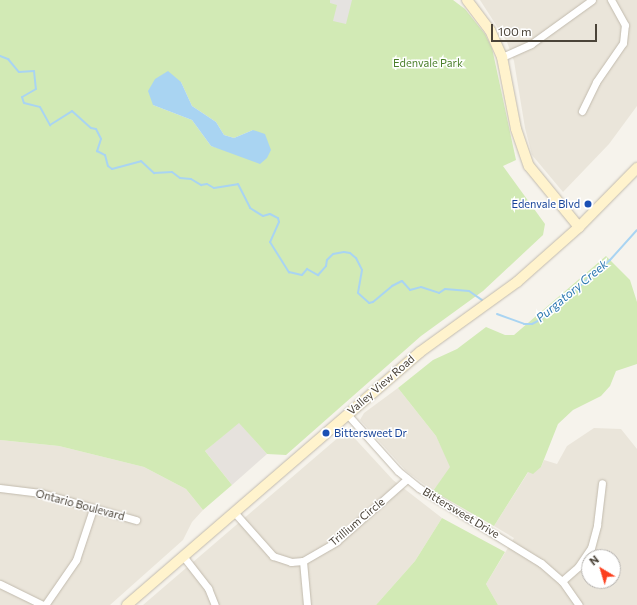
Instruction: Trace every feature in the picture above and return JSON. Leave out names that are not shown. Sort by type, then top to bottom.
[{"type":"main road","points":[[467,0],[490,30],[502,57],[516,129],[529,166],[579,227]]},
{"type":"main road","name":"Valley View Road","points":[[127,605],[420,352],[517,282],[579,227],[637,168]]},
{"type":"street","points":[[502,57],[531,44],[592,0]]},
{"type":"street","points":[[582,111],[596,82],[623,43],[625,25],[611,0]]},
{"type":"street","name":"Bittersweet Drive","points":[[347,414],[407,479],[442,503],[541,563],[562,581],[579,605]]},
{"type":"street","name":"Trillium Circle","points":[[303,561],[337,541],[407,479]]},
{"type":"street","points":[[562,581],[578,567],[591,548],[597,526],[602,483]]},
{"type":"street","name":"Ontario Boulevard","points":[[0,488],[41,493],[136,520]]},
{"type":"street","points":[[0,584],[44,605],[76,560],[93,509]]},
{"type":"street","points":[[234,512],[273,556],[291,562],[303,561],[307,605]]},
{"type":"street","points":[[183,556],[208,588],[215,605]]},
{"type":"shaded area","points":[[330,0],[352,0],[346,24],[333,21],[337,5],[330,3]]},
{"type":"shaded area","points":[[480,0],[637,0],[637,106],[609,144],[563,192],[532,155],[525,128],[514,61],[507,42]]},
{"type":"shaded area","points":[[398,388],[436,436],[451,467],[433,491],[406,471],[360,420],[364,413]]},
{"type":"shaded area","points":[[239,422],[267,454],[232,485],[205,451]]},
{"type":"shaded area","points":[[594,428],[621,429],[637,449],[637,605],[498,605],[486,584],[514,538],[494,526],[529,471],[541,467],[544,460],[557,464],[567,446]]},
{"type":"shaded area","points":[[347,430],[393,480],[442,518],[415,561],[376,605],[143,605]]},
{"type":"shaded area","points":[[0,440],[59,446],[144,467],[186,489],[203,510],[192,522],[183,540],[110,605],[0,605]]},
{"type":"green space","name":"Edenvale Park","points":[[0,0],[453,0],[465,9],[485,34],[492,48],[516,160],[503,166],[545,224],[543,235],[483,291],[421,336],[286,455],[267,454],[239,423],[205,451],[232,485],[203,510],[186,489],[144,467],[59,446],[0,440]],"holes":[[[181,82],[192,106],[216,122],[224,135],[234,138],[253,130],[229,151],[211,146],[192,120],[153,105]]]},
{"type":"green space","points":[[606,256],[630,280],[637,302],[637,364],[616,371],[610,386],[601,396],[573,410],[558,424],[541,467],[533,474],[528,472],[494,526],[433,491],[450,467],[436,436],[398,388],[433,360],[457,349],[486,327],[505,335],[514,335]]},
{"type":"green space","points":[[442,518],[505,552],[486,584],[498,605],[376,605],[415,561]]},
{"type":"water","points":[[168,71],[181,82],[192,106],[216,122],[224,135],[234,138],[253,130],[265,134],[271,150],[267,158],[260,164],[211,146],[192,120],[153,105],[148,91],[155,79]]},
{"type":"waterway","name":"Purgatory Creek","points":[[0,56],[8,59],[19,72],[34,71],[36,89],[22,97],[24,103],[40,107],[50,125],[72,111],[91,128],[96,129],[101,139],[97,151],[105,155],[108,166],[112,169],[141,161],[154,173],[172,172],[180,178],[191,179],[201,185],[207,184],[214,188],[238,184],[250,208],[263,216],[270,214],[278,218],[279,222],[270,242],[289,272],[302,275],[307,269],[318,275],[326,266],[327,260],[333,254],[344,252],[350,253],[356,258],[362,270],[358,293],[369,303],[373,302],[392,286],[402,281],[410,290],[421,287],[439,293],[445,289],[469,291],[482,300]]},
{"type":"waterway","name":"Purgatory Creek","points":[[497,314],[524,324],[532,324],[540,320],[610,260],[637,230]]},
{"type":"place","name":"Edenvale Blvd","points":[[588,204]]},
{"type":"place","name":"Bittersweet Dr","points":[[326,433]]}]
